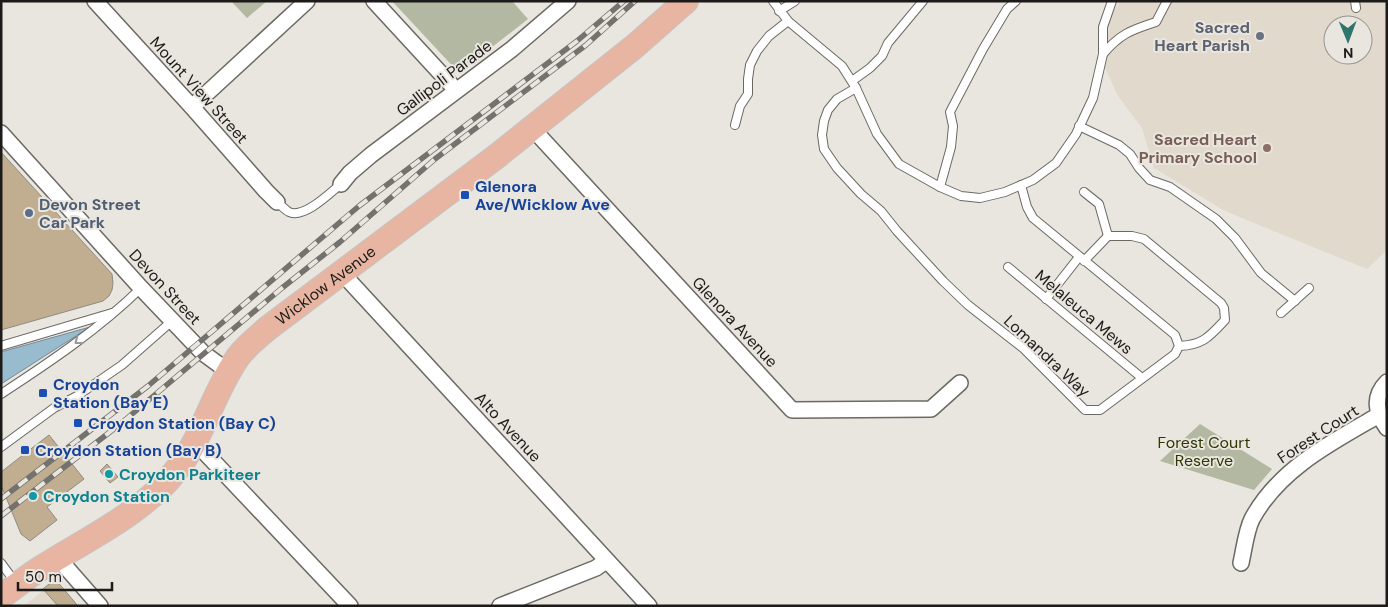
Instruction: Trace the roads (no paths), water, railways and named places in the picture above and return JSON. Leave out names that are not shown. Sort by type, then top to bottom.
[{"type":"main road","name":"Wicklow Avenue","points":[[9,591],[118,521],[153,494],[174,474],[195,442],[229,372],[243,351],[268,328],[532,128],[635,46],[686,1]]},
{"type":"street","name":"Mount View Street","points":[[94,1],[192,106],[277,202]]},
{"type":"street","points":[[192,106],[307,1]]},
{"type":"street","points":[[374,1],[456,90]]},
{"type":"street","name":"Gallipoli Parade","points":[[341,184],[350,173],[371,155],[512,49],[568,1]]},
{"type":"street","name":"Glenora Avenue","points":[[532,128],[792,410],[931,409],[960,382]]},
{"type":"street","name":"Devon Street","points":[[1,133],[172,321],[204,353],[229,372]]},
{"type":"street","name":"Alto Avenue","points":[[341,272],[649,606]]},
{"type":"street","points":[[1383,421],[1377,406],[1377,397],[1380,389],[1387,382]]},
{"type":"street","name":"Forest Court","points":[[1241,564],[1252,520],[1274,487],[1294,468],[1349,432],[1383,421]]},
{"type":"street","points":[[195,442],[350,606]]},
{"type":"street","points":[[58,558],[100,606]]},
{"type":"street","points":[[500,606],[596,568],[606,561]]},
{"type":"lane","points":[[773,1],[788,21],[842,66],[854,85],[877,134],[899,164],[940,187],[961,196],[980,198],[1005,192],[1032,180],[1056,163],[1080,126],[1093,98],[1103,54],[1104,26],[1112,1]]},
{"type":"lane","points":[[779,11],[796,1]]},
{"type":"lane","name":"Lomandra Way","points":[[923,1],[888,43],[882,56],[828,110],[822,135],[824,149],[861,194],[881,211],[943,281],[968,305],[1022,348],[1085,410],[1100,410],[1175,354],[1179,346]]},
{"type":"lane","points":[[940,187],[952,147],[953,126],[950,112],[1007,9],[1016,1]]},
{"type":"lane","points":[[1103,54],[1115,40],[1135,28],[1156,22],[1167,1]]},
{"type":"lane","points":[[735,125],[740,106],[748,94],[750,65],[757,51],[770,36],[788,21]]},
{"type":"lane","points":[[1080,126],[1119,145],[1130,154],[1150,180],[1170,187],[1216,219],[1235,238],[1261,273],[1295,301]]},
{"type":"lane","points":[[277,202],[289,212],[299,214],[341,184]]},
{"type":"lane","points":[[1021,185],[1027,207],[1033,218],[1082,259],[1175,335],[1179,346],[1195,346],[1211,335],[1225,320],[1224,308],[1221,303],[1144,239],[1132,236],[1108,236],[1082,259],[1046,299]]},
{"type":"lane","points":[[1084,192],[1099,204],[1108,236]]},
{"type":"lane","name":"Melaleuca Mews","points":[[1008,267],[1142,378]]},
{"type":"lane","points":[[1,394],[74,344],[117,311],[141,288]]},
{"type":"lane","points":[[1281,313],[1309,288]]},
{"type":"lane","points":[[1,346],[117,311]]},
{"type":"lane","points":[[1,447],[54,408],[77,396],[122,365],[172,321]]},
{"type":"lane","points":[[1,563],[9,591]]},
{"type":"water","points":[[90,327],[1,384],[1,352]]},
{"type":"railway","points":[[1,499],[148,386],[359,206],[577,41],[624,1]]},
{"type":"railway","points":[[1,516],[119,425],[282,288],[340,242],[435,159],[586,45],[635,1]]},
{"type":"place","name":"Sacred Heart Parish","points":[[1260,36]]},
{"type":"place","name":"Sacred Heart Primary School","points":[[1267,148]]},
{"type":"place","name":"Glenora Ave/Wicklow Ave","points":[[465,195]]},
{"type":"place","name":"Devon Street Car Park","points":[[29,213]]},
{"type":"place","name":"Croydon Station (Bay E)","points":[[43,393]]},
{"type":"place","name":"Croydon Station (Bay C)","points":[[78,423]]},
{"type":"place","name":"Croydon Station (Bay B)","points":[[25,450]]},
{"type":"place","name":"Croydon Parkiteer","points":[[109,474]]},
{"type":"place","name":"Croydon Station","points":[[33,496]]},
{"type":"park label","name":"Forest Court Reserve","points":[[1204,451]]}]
